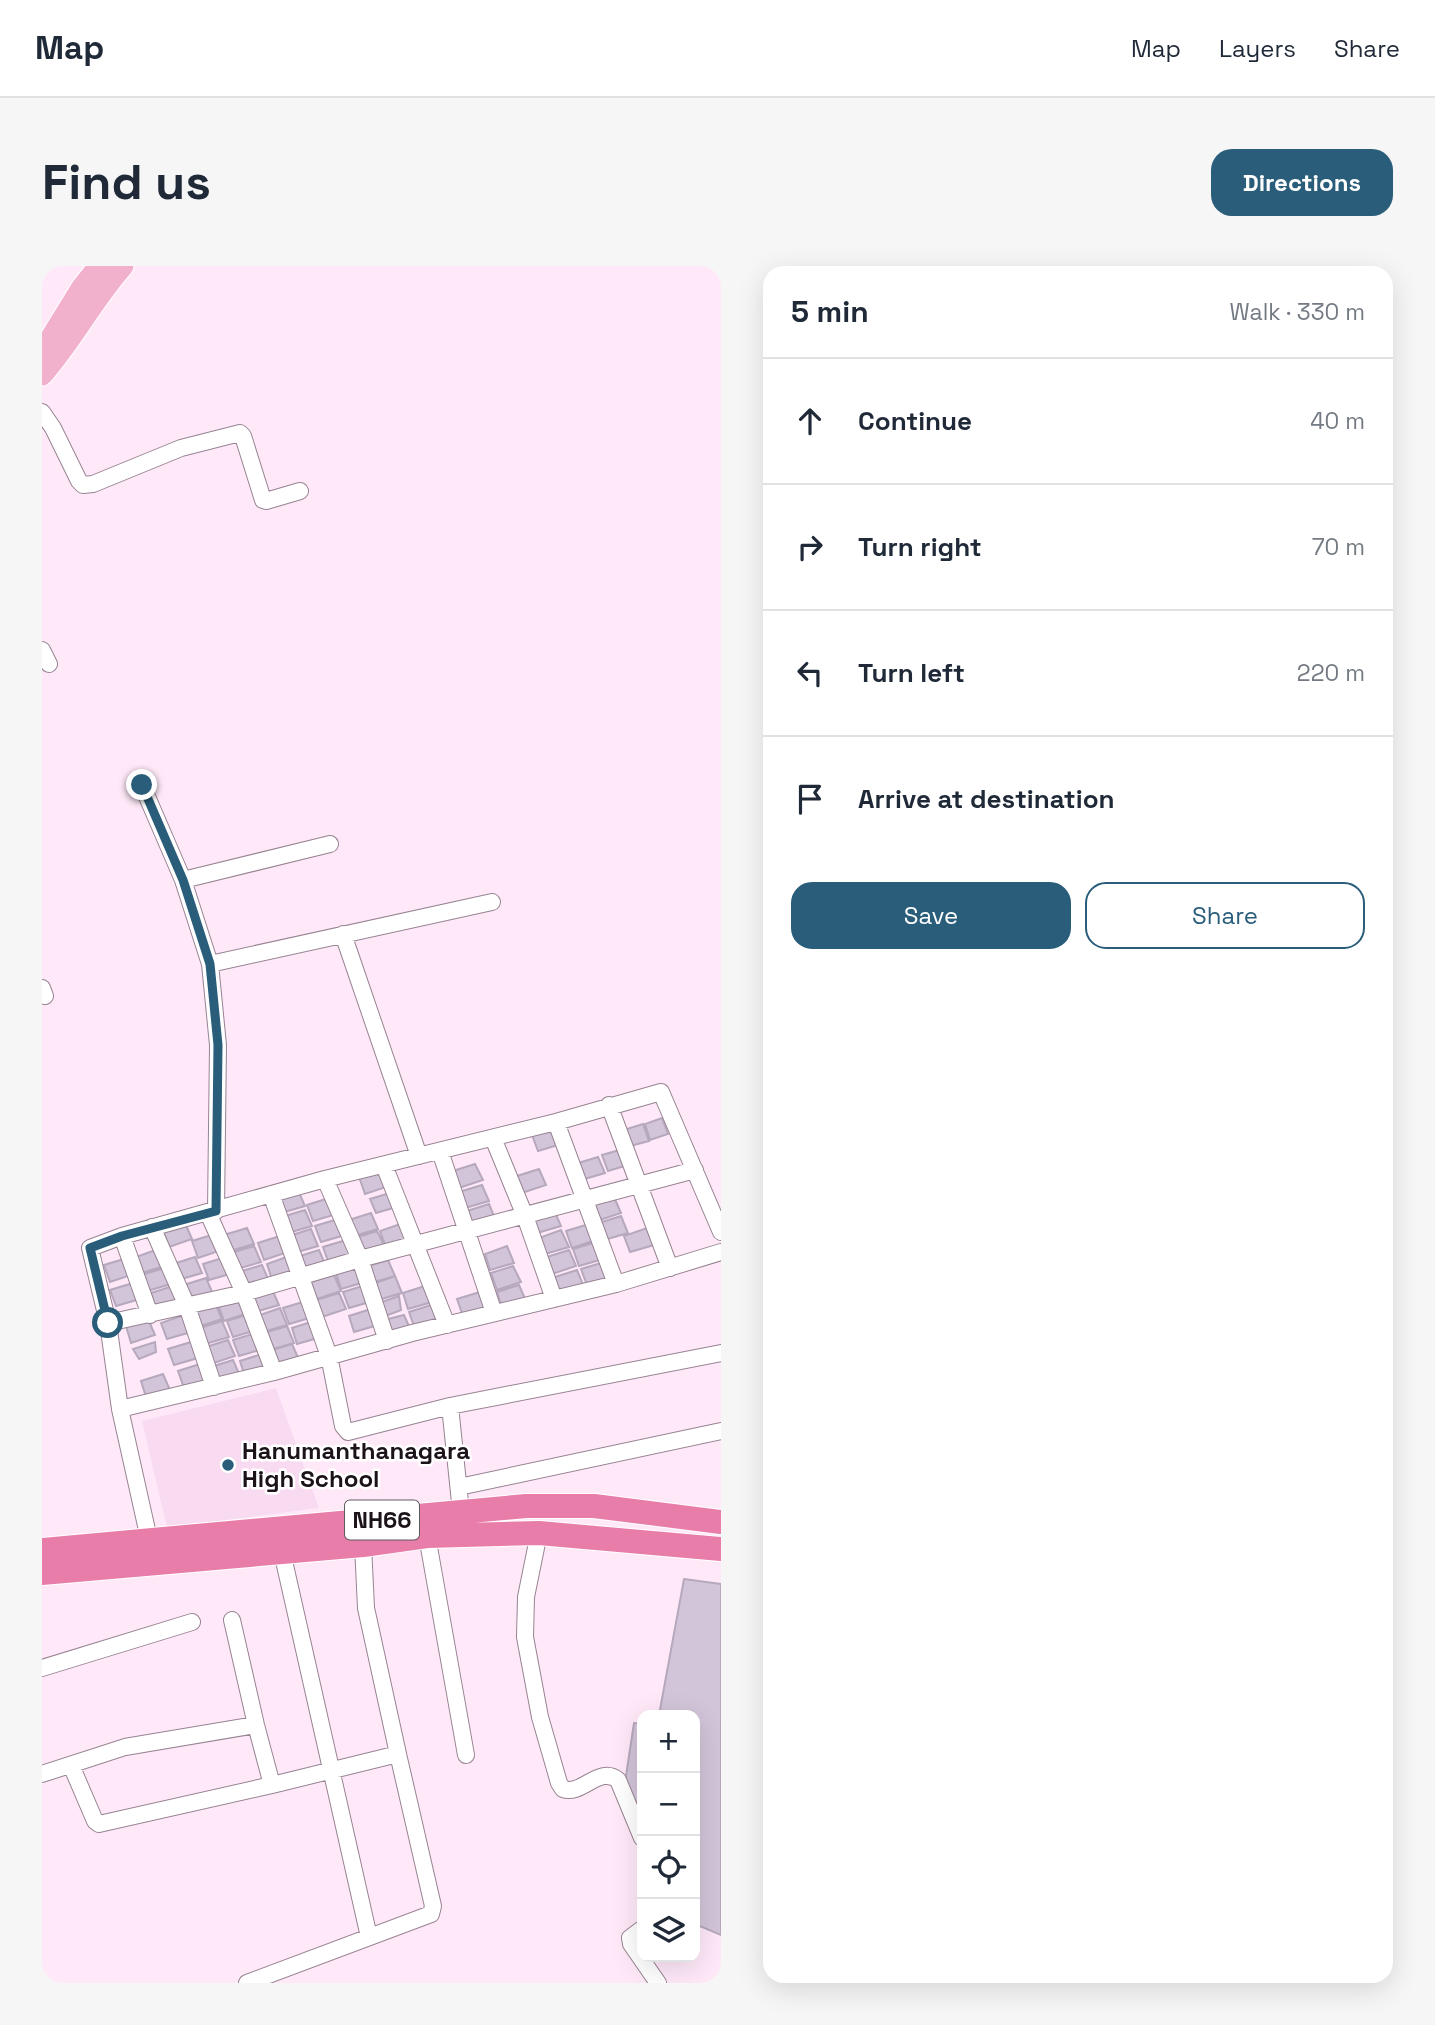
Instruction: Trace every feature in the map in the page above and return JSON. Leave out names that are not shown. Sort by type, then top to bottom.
[{"type":"highway","name":"NH66","points":[[42,1550],[526,1506],[594,1506],[721,1522]]},
{"type":"highway","name":"NH66","points":[[42,1573],[363,1545],[427,1536],[539,1533],[721,1549]]},
{"type":"main road","points":[[42,352],[82,287],[99,266]]},
{"type":"main road","points":[[42,375],[64,351],[100,294],[123,266]]},
{"type":"street","points":[[42,412],[83,485],[93,484],[181,448],[240,433],[263,500],[300,491]]},
{"type":"street","points":[[142,785],[183,880],[210,964],[218,1045],[212,1212],[274,1373]]},
{"type":"street","points":[[183,880],[330,844]]},
{"type":"street","points":[[210,964],[492,902]]},
{"type":"street","points":[[343,934],[419,1156]]},
{"type":"street","points":[[149,1539],[120,1409],[108,1323],[90,1248],[152,1227],[325,1179],[556,1122],[661,1092],[721,1232]]},
{"type":"street","points":[[609,1105],[670,1268]]},
{"type":"street","points":[[556,1122],[616,1284]]},
{"type":"street","points":[[493,1138],[526,1216],[555,1299]]},
{"type":"street","points":[[440,1151],[494,1313]]},
{"type":"street","points":[[384,1165],[447,1325]]},
{"type":"street","points":[[108,1323],[244,1293],[360,1259],[695,1170]]},
{"type":"street","points":[[325,1179],[360,1259],[387,1341]]},
{"type":"street","points":[[271,1195],[329,1356],[343,1426],[348,1432],[450,1406],[721,1353]]},
{"type":"street","points":[[152,1227],[187,1306],[214,1387]]},
{"type":"street","points":[[122,1236],[150,1315]]},
{"type":"street","points":[[120,1409],[274,1373],[447,1325],[616,1284],[721,1252]]},
{"type":"street","points":[[450,1406],[461,1513]]},
{"type":"street","points":[[459,1488],[721,1431]]},
{"type":"street","points":[[539,1533],[526,1597],[525,1637],[540,1717],[559,1783],[563,1789],[573,1791],[606,1775],[614,1776],[641,1836]]},
{"type":"street","points":[[427,1536],[466,1755]]},
{"type":"street","points":[[247,1983],[427,1917],[433,1910],[366,1608],[363,1545]]},
{"type":"street","points":[[282,1552],[369,1937]]},
{"type":"street","points":[[232,1620],[272,1785]]},
{"type":"street","points":[[42,1668],[192,1622]]},
{"type":"street","points":[[42,1774],[125,1747],[256,1725]]},
{"type":"street","points":[[71,1765],[95,1821],[99,1824],[398,1754]]},
{"type":"street","points":[[637,1931],[630,1938],[637,1953]]},
{"type":"street","points":[[643,1962],[658,1983]]},
{"type":"shaded area","name":"Hanumanthanagara High School","points":[[276,1388],[319,1508],[167,1528],[142,1421]]},
{"type":"building","points":[[662,1118],[668,1134],[650,1140],[645,1124]]},
{"type":"building","points":[[643,1124],[649,1141],[630,1146],[624,1130]]},
{"type":"building","points":[[554,1128],[562,1144],[538,1151],[532,1135]]},
{"type":"building","points":[[623,1149],[628,1165],[608,1171],[602,1155]]},
{"type":"building","points":[[598,1157],[605,1173],[581,1180],[575,1164]]},
{"type":"building","points":[[475,1164],[483,1180],[459,1188],[453,1171]]},
{"type":"building","points":[[539,1169],[546,1185],[522,1193],[517,1176]]},
{"type":"building","points":[[382,1170],[389,1186],[365,1194],[359,1177]]},
{"type":"building","points":[[482,1185],[489,1201],[465,1208],[459,1192]]},
{"type":"building","points":[[298,1190],[305,1206],[281,1213],[276,1197]]},
{"type":"building","points":[[390,1193],[393,1208],[376,1213],[370,1199]]},
{"type":"building","points":[[614,1197],[621,1213],[597,1221],[591,1204]]},
{"type":"building","points":[[329,1198],[337,1214],[313,1221],[307,1205]]},
{"type":"building","points":[[489,1204],[496,1221],[472,1228],[467,1211]]},
{"type":"building","points":[[305,1210],[312,1226],[288,1233],[282,1217]]},
{"type":"building","points":[[554,1210],[561,1226],[537,1233],[532,1217]]},
{"type":"building","points":[[371,1213],[378,1229],[354,1236],[349,1220]]},
{"type":"building","points":[[621,1216],[628,1233],[604,1240],[599,1223]]},
{"type":"building","points":[[338,1219],[345,1235],[321,1242],[315,1226]]},
{"type":"building","points":[[185,1223],[192,1239],[169,1247],[163,1230]]},
{"type":"building","points":[[403,1223],[410,1240],[386,1247],[380,1231]]},
{"type":"building","points":[[589,1224],[596,1240],[572,1248],[566,1231]]},
{"type":"building","points":[[247,1228],[254,1244],[230,1251],[224,1235]]},
{"type":"building","points":[[647,1228],[654,1245],[630,1252],[624,1236]]},
{"type":"building","points":[[311,1229],[318,1246],[294,1253],[289,1236]]},
{"type":"building","points":[[561,1230],[569,1247],[545,1254],[539,1238]]},
{"type":"building","points":[[377,1231],[385,1247],[361,1254],[355,1238]]},
{"type":"building","points":[[215,1234],[222,1250],[198,1258],[192,1241]]},
{"type":"building","points":[[280,1236],[288,1252],[264,1260],[258,1243]]},
{"type":"building","points":[[346,1240],[353,1256],[329,1264],[323,1247]]},
{"type":"building","points":[[596,1242],[603,1259],[579,1266],[573,1249]]},
{"type":"building","points":[[254,1246],[261,1262],[237,1269],[231,1253]]},
{"type":"building","points":[[507,1246],[514,1263],[490,1270],[485,1254]]},
{"type":"building","points":[[158,1249],[165,1266],[141,1273],[136,1257]]},
{"type":"building","points":[[319,1250],[326,1266],[302,1273],[297,1257]]},
{"type":"building","points":[[569,1250],[576,1266],[552,1274],[547,1257]]},
{"type":"building","points":[[289,1256],[296,1273],[272,1280],[267,1264]]},
{"type":"building","points":[[195,1257],[202,1273],[178,1280],[173,1264]]},
{"type":"building","points":[[226,1257],[233,1273],[209,1280],[203,1264]]},
{"type":"building","points":[[127,1258],[134,1274],[110,1282],[104,1265]]},
{"type":"building","points":[[388,1260],[395,1276],[371,1283],[365,1267]]},
{"type":"building","points":[[601,1263],[608,1280],[587,1285],[581,1269]]},
{"type":"building","points":[[262,1265],[269,1281],[245,1288],[239,1272]]},
{"type":"building","points":[[358,1266],[365,1282],[341,1289],[336,1273]]},
{"type":"building","points":[[513,1266],[521,1282],[497,1290],[491,1273]]},
{"type":"building","points":[[164,1268],[171,1284],[147,1291],[141,1275]]},
{"type":"building","points":[[577,1270],[584,1287],[560,1294],[555,1277]]},
{"type":"building","points":[[334,1275],[341,1291],[317,1299],[311,1282]]},
{"type":"building","points":[[395,1276],[402,1293],[378,1300],[373,1284]]},
{"type":"building","points":[[206,1278],[213,1294],[189,1302],[184,1285]]},
{"type":"building","points":[[133,1283],[140,1299],[116,1306],[110,1290]]},
{"type":"building","points":[[366,1285],[373,1301],[349,1308],[343,1292]]},
{"type":"building","points":[[519,1285],[526,1301],[502,1309],[497,1292]]},
{"type":"building","points":[[173,1286],[180,1302],[156,1309],[151,1293]]},
{"type":"building","points":[[425,1286],[432,1302],[408,1309],[403,1293]]},
{"type":"building","points":[[272,1289],[279,1305],[255,1312],[250,1296]]},
{"type":"building","points":[[480,1292],[487,1308],[463,1316],[457,1299]]},
{"type":"building","points":[[339,1293],[346,1309],[322,1317],[316,1300]]},
{"type":"building","points":[[399,1296],[401,1310],[383,1317],[379,1303]]},
{"type":"building","points":[[241,1297],[248,1313],[224,1321],[218,1304]]},
{"type":"building","points":[[306,1301],[313,1317],[289,1324],[283,1308]]},
{"type":"building","points":[[215,1303],[222,1319],[198,1327],[192,1310]]},
{"type":"building","points":[[431,1305],[438,1322],[415,1329],[409,1312]]},
{"type":"building","points":[[280,1308],[287,1325],[263,1332],[257,1316]]},
{"type":"building","points":[[371,1309],[378,1325],[354,1332],[349,1316]]},
{"type":"building","points":[[249,1314],[257,1330],[233,1337],[227,1321]]},
{"type":"building","points":[[184,1315],[191,1332],[167,1339],[161,1323]]},
{"type":"building","points":[[404,1315],[412,1333],[389,1337],[384,1320]]},
{"type":"building","points":[[148,1319],[155,1335],[131,1343],[126,1326]]},
{"type":"building","points":[[222,1321],[229,1337],[205,1344],[200,1328]]},
{"type":"building","points":[[314,1321],[321,1337],[297,1344],[292,1328]]},
{"type":"building","points":[[287,1326],[294,1343],[270,1350],[264,1333]]},
{"type":"building","points":[[256,1333],[263,1349],[239,1356],[233,1340]]},
{"type":"building","points":[[228,1340],[235,1356],[211,1364],[206,1347]]},
{"type":"building","points":[[155,1342],[156,1352],[139,1359],[133,1349]]},
{"type":"building","points":[[191,1342],[198,1358],[174,1365],[168,1349]]},
{"type":"building","points":[[292,1344],[299,1360],[275,1368],[269,1351]]},
{"type":"building","points":[[262,1354],[269,1370],[245,1377],[240,1361]]},
{"type":"building","points":[[233,1360],[240,1376],[216,1383],[211,1367]]},
{"type":"building","points":[[200,1364],[208,1381],[184,1388],[178,1371]]},
{"type":"building","points":[[163,1374],[170,1390],[146,1397],[141,1381]]},
{"type":"building","points":[[684,1579],[721,1584],[721,1935],[700,1926],[700,1710],[660,1710]]},
{"type":"building","points":[[634,1723],[637,1723],[637,1802],[619,1797],[626,1776]]},
{"type":"place","name":"Hanumanthanagara High School","points":[[228,1465]]},
{"type":"route","points":[[108,1323],[90,1248],[122,1236],[216,1211],[218,1045],[210,964],[183,880],[142,785]]}]
